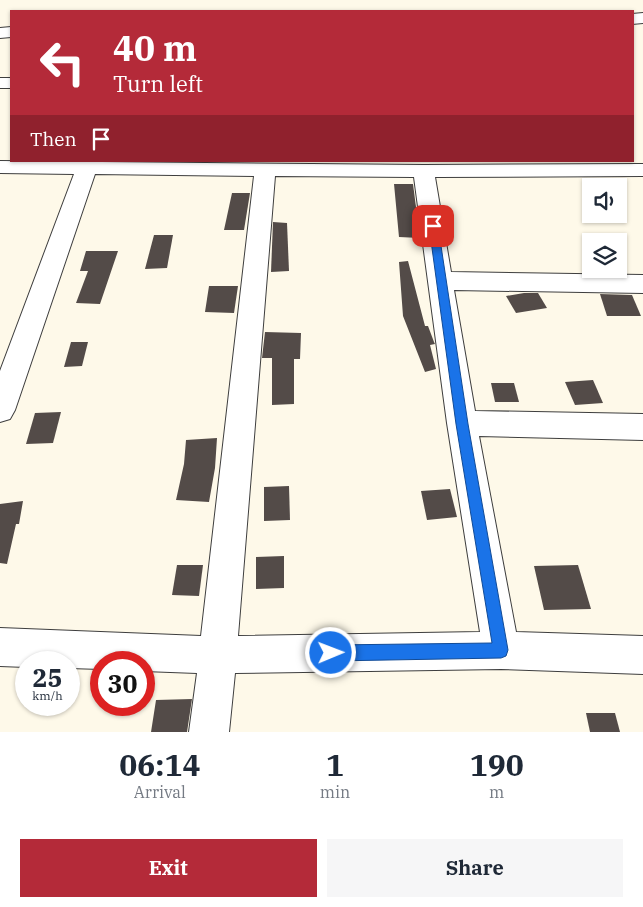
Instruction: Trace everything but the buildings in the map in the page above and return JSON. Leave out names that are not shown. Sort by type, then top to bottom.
[{"type":"street","points":[[0,167],[424,171],[643,170]]},
{"type":"street","points":[[0,410],[12,347],[87,168]]},
{"type":"street","points":[[208,732],[218,655],[265,168]]},
{"type":"street","points":[[424,171],[462,424],[501,650]]},
{"type":"street","points":[[442,281],[643,284]]},
{"type":"street","points":[[462,424],[643,427]]},
{"type":"street","points":[[0,647],[218,655],[501,650],[643,655]]},
{"type":"route","points":[[331,653],[501,650],[462,424],[433,226]]}]
